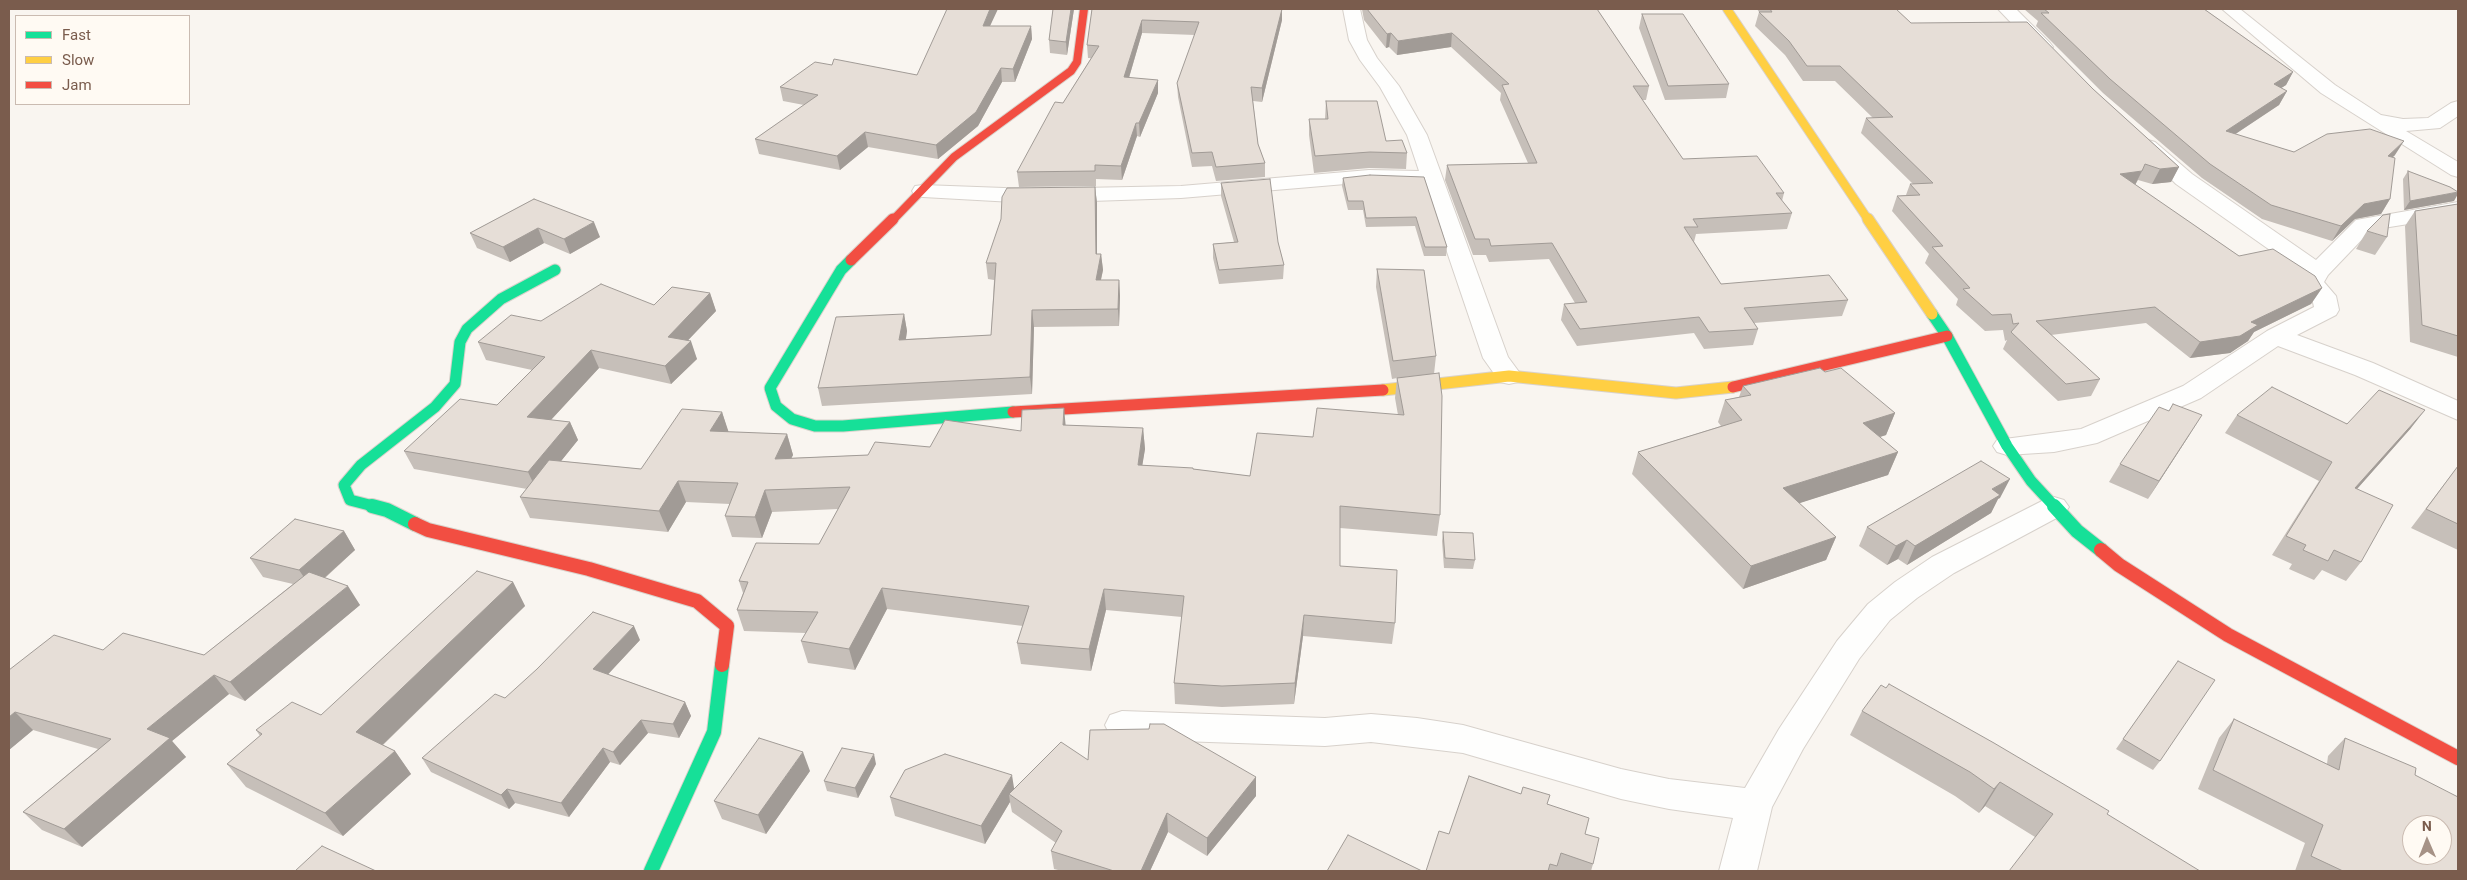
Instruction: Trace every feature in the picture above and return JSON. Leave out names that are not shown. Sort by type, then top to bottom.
[{"type":"street","points":[[1084,9],[1076,62],[1071,71],[954,157],[924,191],[842,270],[770,388],[776,406],[792,419],[815,426],[843,426],[977,414],[1364,392],[1509,376],[1676,392],[1728,388],[1947,336]]},
{"type":"street","points":[[1350,9],[1358,40],[1368,60],[1389,86],[1417,135],[1434,178],[1496,358],[1509,376]]},
{"type":"street","points":[[1728,9],[1947,336],[2007,446],[2031,481],[2077,531],[2118,565],[2228,635],[2458,758]]},
{"type":"street","points":[[2006,9],[2056,59]]},
{"type":"street","points":[[2230,9],[2328,89],[2371,118],[2458,171]]},
{"type":"street","points":[[2371,118],[2403,124],[2433,124],[2458,107]]},
{"type":"street","points":[[2136,136],[2184,179],[2317,272]]},
{"type":"street","points":[[924,191],[1032,196],[1181,192],[1368,176],[1434,178]]},
{"type":"street","points":[[2007,446],[2054,443],[2087,437],[2192,392],[2276,336],[2326,310],[2324,296],[2312,283],[2317,272],[2364,225],[2458,209]]},
{"type":"street","points":[[555,270],[501,299],[467,329],[460,342],[455,384],[446,396],[435,407],[361,465],[344,485],[350,500],[386,510],[428,530],[589,569],[697,601],[727,626],[714,732],[651,871]]},
{"type":"street","points":[[2276,336],[2364,368],[2458,411]]},
{"type":"street","points":[[1738,871],[1754,805],[1791,739],[1843,658],[1879,612],[1906,590],[1943,565],[2054,507]]},
{"type":"street","points":[[1122,725],[1326,732],[1371,728],[1417,732],[1463,739],[1621,784],[1670,794],[1754,805]]},
{"type":"building","points":[[947,9],[990,9],[983,26],[1031,26],[1013,69],[1001,68],[976,112],[936,145],[865,132],[837,156],[755,139],[818,95],[780,87],[815,62],[832,65],[834,59],[917,75]]},
{"type":"building","points":[[1053,9],[1071,9],[1066,42],[1049,40]]},
{"type":"building","points":[[1092,9],[1282,9],[1262,88],[1251,87],[1258,144],[1265,163],[1216,167],[1212,152],[1192,153],[1177,83],[1199,22],[1142,20],[1124,77],[1158,80],[1139,123],[1136,123],[1121,166],[1095,165],[1095,171],[1017,172],[1055,102],[1063,103],[1099,46],[1087,45]]},
{"type":"building","points":[[1367,9],[1597,9],[1649,86],[1633,86],[1683,159],[1757,156],[1784,193],[1776,193],[1792,213],[1693,219],[1698,227],[1684,227],[1721,284],[1829,275],[1848,300],[1744,308],[1758,329],[1709,332],[1699,317],[1580,329],[1564,304],[1587,302],[1552,243],[1491,246],[1489,239],[1475,239],[1447,165],[1537,163],[1502,85],[1509,84],[1452,33],[1398,41],[1391,33],[1387,34]]},
{"type":"building","points":[[1770,9],[1896,9],[1911,23],[2027,22],[2093,89],[2179,167],[2160,169],[2145,164],[2142,171],[2120,174],[2239,256],[2273,249],[2315,276],[2322,288],[2251,322],[2258,325],[2240,336],[2200,342],[2155,307],[2036,321],[2100,379],[2066,384],[2011,332],[2019,323],[2013,324],[2011,314],[1992,315],[1963,289],[1970,288],[1932,247],[1943,246],[1897,196],[1920,195],[1910,184],[1933,183],[1866,118],[1893,117],[1840,66],[1807,66],[1789,41],[1759,12],[1772,12]]},
{"type":"building","points":[[2044,9],[2204,9],[2293,72],[2274,84],[2287,91],[2226,131],[2294,152],[2327,134],[2370,129],[2404,141],[2388,156],[2395,158],[2390,199],[2364,204],[2341,226],[2271,205],[2210,164],[2110,79],[2041,13],[2049,13]]},
{"type":"building","points":[[1642,14],[1683,14],[1729,84],[1668,86]]},
{"type":"building","points":[[1326,101],[1377,101],[1386,141],[1402,140],[1407,153],[1370,152],[1315,156],[1309,119],[1328,119]]},
{"type":"building","points":[[2408,171],[2450,187],[2458,192],[2410,201]]},
{"type":"building","points":[[1370,175],[1424,177],[1447,247],[1425,247],[1416,217],[1366,218],[1363,201],[1348,201],[1343,178]]},
{"type":"building","points":[[1270,179],[1278,242],[1284,265],[1219,270],[1213,244],[1238,242],[1221,183]]},
{"type":"building","points":[[1095,187],[1096,254],[1101,254],[1096,280],[1119,280],[1118,309],[1032,310],[1030,377],[818,388],[836,317],[904,314],[899,340],[991,335],[996,263],[986,263],[1001,219],[1002,197],[1007,188]]},
{"type":"building","points":[[534,199],[594,222],[564,239],[538,228],[503,247],[470,233]]},
{"type":"building","points":[[2458,204],[2458,336],[2422,325],[2415,211]]},
{"type":"building","points":[[2390,214],[2387,237],[2367,231],[2383,215]]},
{"type":"building","points":[[1377,269],[1424,270],[1436,356],[1393,361]]},
{"type":"building","points":[[601,284],[654,305],[672,287],[710,293],[668,337],[691,341],[665,366],[591,350],[527,417],[570,422],[528,472],[404,451],[460,399],[497,405],[545,357],[478,342],[511,315],[541,321]]},
{"type":"building","points":[[1820,368],[1825,372],[1841,368],[1895,413],[1863,423],[1898,452],[1783,488],[1836,537],[1751,566],[1638,452],[1742,420],[1725,400],[1751,395],[1743,386]]},
{"type":"building","points":[[1439,373],[1442,396],[1440,515],[1340,506],[1340,566],[1397,570],[1395,623],[1304,615],[1295,683],[1222,686],[1174,683],[1184,596],[1104,589],[1089,649],[1017,643],[1029,606],[882,588],[849,649],[801,641],[818,612],[737,610],[748,582],[739,581],[756,543],[819,544],[850,487],[765,490],[755,517],[725,516],[738,483],[678,481],[659,511],[520,497],[549,460],[641,469],[682,409],[722,412],[710,431],[787,434],[775,459],[868,455],[875,442],[930,447],[945,420],[1021,431],[1022,410],[1064,408],[1063,425],[1143,428],[1138,465],[1193,468],[1250,476],[1257,433],[1313,437],[1317,408],[1404,415],[1397,378]]},
{"type":"building","points":[[2272,387],[2347,424],[2379,390],[2425,410],[2355,488],[2393,505],[2361,562],[2334,550],[2328,561],[2303,550],[2306,545],[2286,536],[2332,462],[2237,415]]},
{"type":"building","points":[[2173,404],[2202,415],[2159,481],[2120,464],[2159,407],[2169,411]]},
{"type":"building","points":[[1981,461],[2010,479],[1992,489],[2000,495],[1915,546],[1907,540],[1896,546],[1867,527]]},
{"type":"building","points":[[2458,466],[2458,524],[2426,509]]},
{"type":"building","points":[[295,519],[344,531],[299,570],[250,558]]},
{"type":"building","points":[[1443,532],[1473,533],[1475,560],[1445,558]]},
{"type":"building","points":[[477,571],[513,582],[356,732],[395,751],[325,813],[227,764],[262,734],[256,730],[292,702],[321,715]]},
{"type":"building","points":[[309,572],[348,586],[230,682],[214,675],[147,729],[170,738],[64,829],[23,812],[111,739],[15,712],[9,717],[9,670],[54,635],[103,650],[123,633],[204,655]]},
{"type":"building","points":[[593,612],[634,626],[593,669],[685,702],[673,724],[641,720],[613,752],[603,748],[561,803],[507,789],[501,795],[422,758],[495,694],[505,698],[537,669]]},
{"type":"building","points":[[2178,661],[2215,680],[2160,761],[2123,739]]},
{"type":"building","points":[[1889,684],[2109,811],[2107,814],[2200,871],[2009,871],[2053,814],[2000,782],[1994,789],[1970,772],[1862,711],[1881,685],[1886,688]]},
{"type":"building","points":[[2234,719],[2339,770],[2345,738],[2416,768],[2415,775],[2458,797],[2458,871],[2343,871],[2311,856],[2323,825],[2213,770]]},
{"type":"building","points":[[1150,724],[1164,724],[1256,777],[1207,838],[1167,813],[1141,871],[1114,871],[1051,851],[1062,831],[1009,794],[1061,742],[1088,760],[1090,730],[1149,729]]},
{"type":"building","points":[[759,738],[803,752],[758,815],[714,801]]},
{"type":"building","points":[[842,748],[874,754],[855,788],[824,781]]},
{"type":"building","points":[[945,754],[1012,775],[981,826],[890,797],[905,770]]},
{"type":"building","points":[[1469,776],[1521,794],[1523,787],[1550,795],[1547,804],[1589,818],[1585,834],[1599,838],[1593,864],[1561,853],[1557,866],[1550,864],[1548,871],[1426,871],[1439,831],[1449,834]]},
{"type":"building","points":[[1348,835],[1422,871],[1327,871]]},
{"type":"building","points":[[322,846],[376,871],[295,871]]},
{"type":"traffic: fast","points":[[851,260],[841,270],[770,388],[776,406],[792,419],[815,426],[843,426],[1013,412]]},
{"type":"traffic: fast","points":[[415,524],[387,510],[350,500],[344,485],[361,465],[435,407],[455,384],[460,342],[467,329],[501,299],[555,270]]},
{"type":"traffic: fast","points":[[1932,314],[1947,336],[2007,446],[2031,481],[2077,531],[2101,550]]},
{"type":"traffic: fast","points":[[651,871],[714,732],[722,665]]},
{"type":"traffic: slow","points":[[1727,9],[1932,314]]},
{"type":"traffic: slow","points":[[1383,390],[1509,376],[1676,393],[1733,387]]},
{"type":"traffic: jam","points":[[851,260],[923,191],[954,157],[1071,71],[1077,62],[1084,9]]},
{"type":"traffic: jam","points":[[1733,387],[1947,336]]},
{"type":"traffic: jam","points":[[1013,412],[1383,390]]},
{"type":"traffic: jam","points":[[415,524],[428,530],[589,569],[697,601],[727,626],[722,665]]},
{"type":"traffic: jam","points":[[2101,550],[2119,565],[2228,635],[2458,758]]}]
